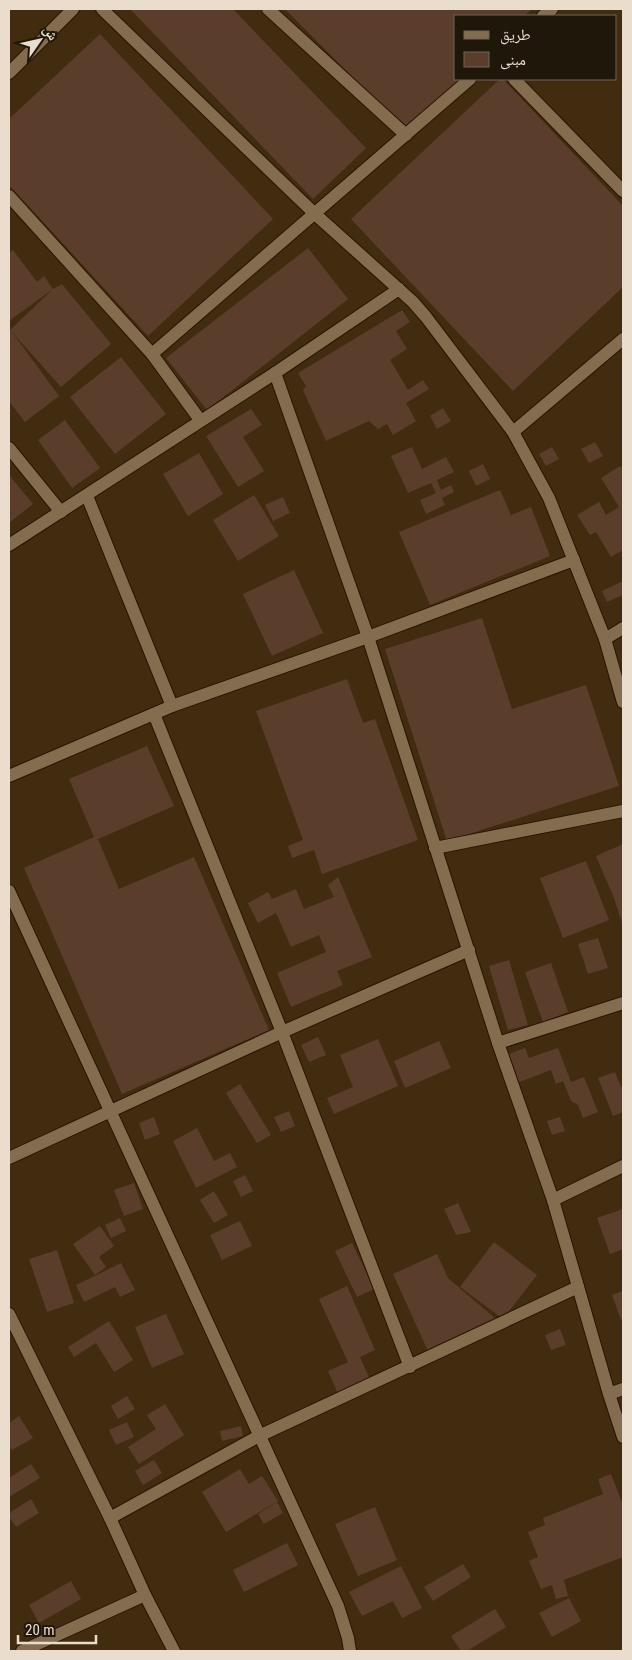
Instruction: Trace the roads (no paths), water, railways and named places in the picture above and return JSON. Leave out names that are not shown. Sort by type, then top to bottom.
[{"type":"street","points":[[9,73],[73,9]]},
{"type":"street","points":[[102,9],[315,214],[399,289],[426,317],[513,432],[549,498],[605,639],[623,702]]},
{"type":"street","points":[[268,9],[406,135]]},
{"type":"street","points":[[152,354],[469,80]]},
{"type":"street","points":[[515,80],[623,190]]},
{"type":"street","points":[[9,196],[152,354],[200,420]]},
{"type":"street","points":[[9,546],[200,420],[275,374],[399,289]]},
{"type":"street","points":[[513,432],[623,339]]},
{"type":"street","points":[[275,374],[368,637],[498,1044],[552,1200],[623,1437]]},
{"type":"street","points":[[9,448],[61,512]]},
{"type":"street","points":[[87,496],[172,706]]},
{"type":"street","points":[[9,776],[172,706],[368,637],[574,560]]},
{"type":"street","points":[[605,639],[623,628]]},
{"type":"street","points":[[154,714],[282,1032],[410,1366]]},
{"type":"street","points":[[435,848],[623,811]]},
{"type":"street","points":[[9,891],[338,1606],[350,1651]]},
{"type":"street","points":[[9,1158],[282,1032],[469,950]]},
{"type":"street","points":[[498,1044],[623,1003]]},
{"type":"street","points":[[552,1200],[623,1166]]},
{"type":"street","points":[[110,1518],[259,1436],[578,1287]]},
{"type":"street","points":[[9,1314],[174,1651]]},
{"type":"street","points":[[609,1394],[623,1389]]},
{"type":"street","points":[[22,1651],[145,1595]]}]
